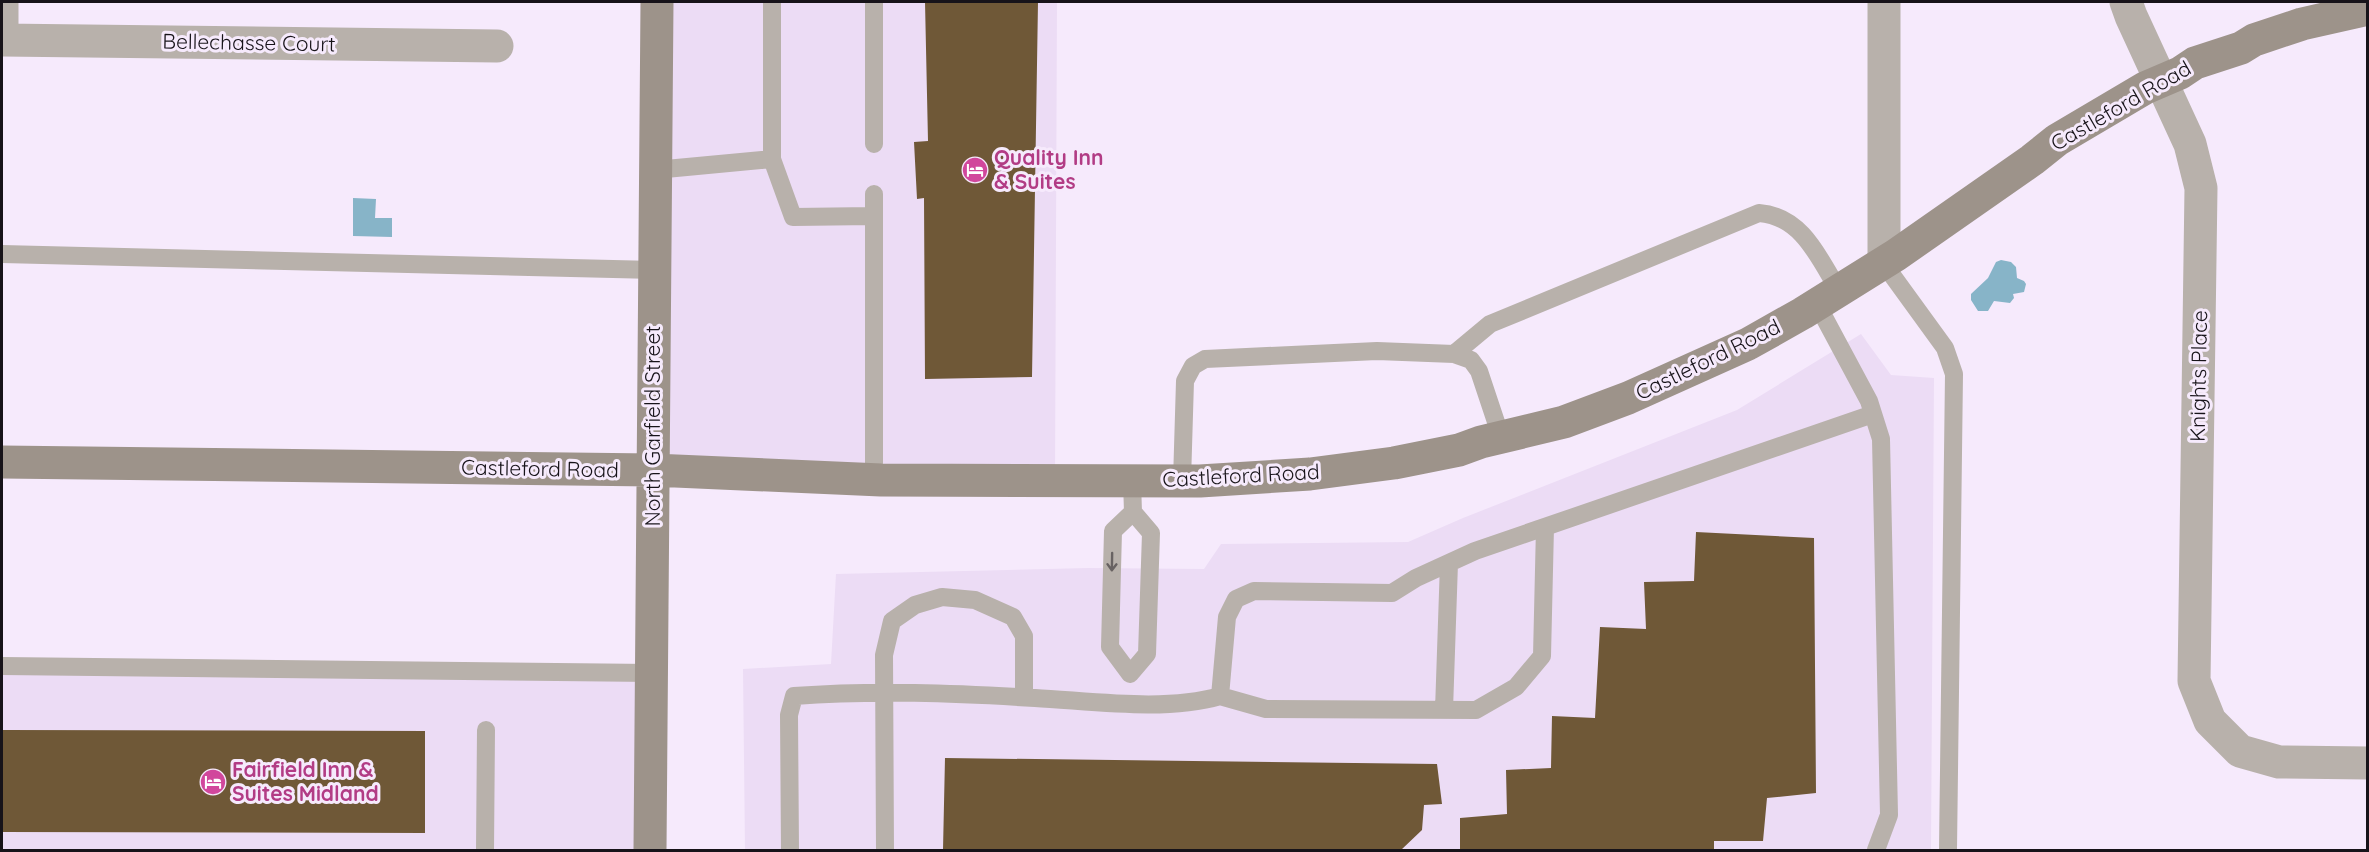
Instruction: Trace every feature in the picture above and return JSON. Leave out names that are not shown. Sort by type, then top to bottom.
[{"type":"street","points":[[2,2],[2,31]]},
{"type":"street","name":"North Garfield Street","points":[[650,850],[657,2]]},
{"type":"street","points":[[1884,2],[1884,264]]},
{"type":"street","name":"Knights Place","points":[[2126,2],[2190,144],[2201,188],[2194,681],[2210,721],[2240,751],[2279,762],[2367,763]]},
{"type":"street","name":"Castleford Road","points":[[2,462],[653,470],[874,479],[1132,497],[1182,481],[1243,480],[1374,466],[1460,450],[1501,437],[1564,422],[1628,398],[1748,344],[1884,264],[2057,140],[2145,88],[2163,81],[2194,63],[2241,48],[2254,40],[2351,8]]},
{"type":"street","name":"Bellechasse Court","points":[[2,40],[497,46]]},
{"type":"lane","points":[[772,2],[772,159],[793,217],[873,216]]},
{"type":"lane","points":[[874,2],[874,144]]},
{"type":"lane","points":[[655,170],[772,159]]},
{"type":"lane","points":[[873,195],[874,479]]},
{"type":"lane","points":[[1454,354],[1490,324],[1759,213],[1774,214],[1802,233],[1869,401],[1881,439],[1888,850]]},
{"type":"lane","points":[[2,254],[655,270]]},
{"type":"lane","points":[[1884,264],[1945,348],[1954,374],[1948,850]]},
{"type":"lane","points":[[1182,481],[1185,381],[1193,366],[1205,359],[1377,351],[1454,354],[1471,360],[1479,371],[1501,437]]},
{"type":"lane","points":[[1220,696],[1227,617],[1236,599],[1254,591],[1392,593],[1416,578],[1475,551],[1873,414]]},
{"type":"lane","points":[[1130,674],[1110,647],[1110,635],[1113,531],[1132,497]]},
{"type":"lane","points":[[1128,704],[1130,674],[1146,654],[1151,533],[1132,497]]},
{"type":"lane","points":[[790,850],[789,715],[794,696],[884,691],[1128,704],[1198,702],[1220,696],[1266,709],[1476,710],[1516,687],[1542,656],[1545,527]]},
{"type":"lane","points":[[1444,710],[1449,563]]},
{"type":"lane","points":[[885,850],[887,812],[884,655],[892,621],[915,605],[942,597],[975,600],[1013,617],[1024,636],[1024,698]]},
{"type":"lane","points":[[2,666],[652,673]]},
{"type":"lane","points":[[485,850],[486,730]]},
{"type":"lane","points":[[1876,850],[1889,814]]},
{"type":"shaded area","points":[[658,2],[1057,2],[1055,480],[654,478]]},
{"type":"shaded area","points":[[1861,334],[1891,375],[1934,378],[1931,850],[745,850],[743,669],[831,664],[836,574],[1088,568],[1204,569],[1221,544],[1408,542],[1737,410]]},
{"type":"shaded area","points":[[2,669],[652,676],[650,850],[2,850]]},
{"type":"water","points":[[353,198],[376,199],[375,218],[392,218],[392,237],[353,236]]},
{"type":"water","points":[[2001,260],[2011,262],[2016,267],[2017,278],[2026,284],[2024,292],[2013,294],[2014,298],[2010,303],[1994,301],[1988,311],[1978,311],[1971,300],[1971,294],[1988,278],[1996,262]]},
{"type":"building","name":"Quality Inn & Suites","points":[[925,2],[1038,2],[1032,377],[925,379],[924,198],[917,199],[914,142],[928,141]]},
{"type":"building","points":[[1696,532],[1814,538],[1816,793],[1767,798],[1763,841],[1714,841],[1714,850],[1460,850],[1460,818],[1507,814],[1506,770],[1551,768],[1552,716],[1595,718],[1600,627],[1646,629],[1644,582],[1694,581]]},
{"type":"building","name":"Fairfield Inn & Suites Midland","points":[[2,730],[425,731],[425,833],[2,832]]},
{"type":"building","points":[[945,758],[1437,764],[1442,804],[1424,805],[1422,830],[1401,850],[943,850]]},
{"type":"place","name":"Quality Inn & Suites","points":[[975,170]]},
{"type":"place","name":"Fairfield Inn & Suites Midland","points":[[213,782]]}]
